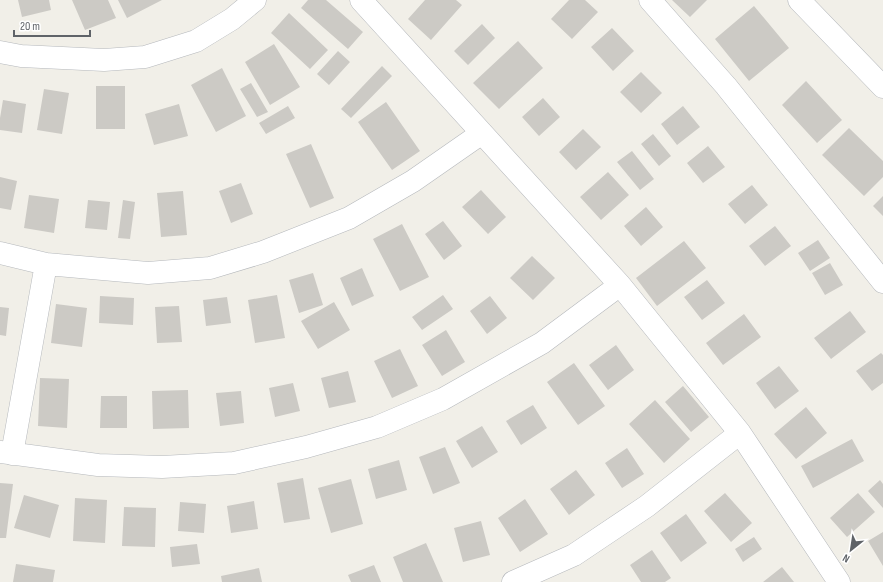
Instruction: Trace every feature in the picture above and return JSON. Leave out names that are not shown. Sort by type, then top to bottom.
[{"type":"street","points":[[0,52],[21,56],[104,60],[145,58],[196,41],[232,20],[255,0]]},
{"type":"street","points":[[361,0],[620,285],[740,433],[839,582]]},
{"type":"street","points":[[650,0],[726,86],[883,282]]},
{"type":"street","points":[[799,0],[883,87]]},
{"type":"street","points":[[0,253],[46,264],[148,273],[210,268],[263,252],[349,218],[413,182],[482,132]]},
{"type":"street","points":[[46,264],[6,453],[98,465],[162,467],[234,463],[306,447],[376,427],[443,399],[542,343],[620,285]]},
{"type":"street","points":[[513,582],[574,555],[647,506],[740,433]]},
{"type":"building","points":[[18,0],[49,0],[51,10],[22,17]]},
{"type":"building","points":[[72,0],[108,0],[116,18],[85,30]]},
{"type":"building","points":[[118,0],[162,0],[127,18]]},
{"type":"building","points":[[308,0],[326,0],[363,32],[348,49],[301,8]]},
{"type":"building","points":[[425,0],[456,0],[462,5],[431,40],[408,19]]},
{"type":"building","points":[[569,0],[585,0],[598,12],[572,39],[551,19]]},
{"type":"building","points":[[672,0],[707,0],[690,17]]},
{"type":"building","points":[[754,6],[789,48],[749,81],[715,39]]},
{"type":"building","points":[[289,13],[328,50],[310,69],[271,33]]},
{"type":"building","points":[[482,24],[495,38],[468,65],[454,51]]},
{"type":"building","points":[[612,28],[634,51],[613,71],[591,47]]},
{"type":"building","points":[[518,41],[543,68],[499,109],[473,83]]},
{"type":"building","points":[[274,44],[300,87],[270,105],[245,62]]},
{"type":"building","points":[[338,51],[350,62],[329,85],[317,74]]},
{"type":"building","points":[[382,66],[392,76],[351,118],[341,109]]},
{"type":"building","points":[[222,68],[246,116],[216,132],[191,85]]},
{"type":"building","points":[[641,72],[662,93],[641,113],[620,92]]},
{"type":"building","points":[[806,81],[842,120],[817,143],[782,105]]},
{"type":"building","points":[[251,83],[268,112],[257,117],[240,89]]},
{"type":"building","points":[[96,86],[125,86],[125,129],[96,129]]},
{"type":"building","points":[[44,89],[69,93],[62,134],[37,130]]},
{"type":"building","points":[[543,98],[560,117],[539,136],[522,117]]},
{"type":"building","points":[[3,100],[26,104],[22,133],[0,130]]},
{"type":"building","points":[[386,102],[420,151],[392,170],[358,122]]},
{"type":"building","points":[[179,104],[188,136],[154,145],[145,114]]},
{"type":"building","points":[[288,106],[295,118],[266,134],[259,123]]},
{"type":"building","points":[[683,106],[700,127],[677,145],[661,124]]},
{"type":"building","points":[[849,128],[883,161],[883,177],[864,196],[822,155]]},
{"type":"building","points":[[583,129],[601,147],[576,170],[559,152]]},
{"type":"building","points":[[653,134],[671,156],[659,166],[641,144]]},
{"type":"building","points":[[311,144],[334,198],[310,208],[286,154]]},
{"type":"building","points":[[708,146],[725,167],[703,183],[687,163]]},
{"type":"building","points":[[632,151],[654,179],[640,190],[617,162]]},
{"type":"building","points":[[608,172],[629,195],[601,220],[580,197]]},
{"type":"building","points":[[0,177],[17,181],[11,210],[0,208]]},
{"type":"building","points":[[241,183],[253,214],[231,223],[219,191]]},
{"type":"building","points":[[752,185],[768,205],[745,224],[728,204]]},
{"type":"building","points":[[481,190],[506,217],[488,234],[462,207]]},
{"type":"building","points":[[183,191],[187,235],[161,237],[157,193]]},
{"type":"building","points":[[29,195],[59,199],[54,233],[24,228]]},
{"type":"building","points":[[883,196],[883,216],[873,206]]},
{"type":"building","points":[[88,200],[110,202],[107,230],[85,228]]},
{"type":"building","points":[[123,200],[135,202],[130,239],[118,238]]},
{"type":"building","points":[[646,207],[663,227],[641,246],[624,226]]},
{"type":"building","points":[[443,221],[462,246],[444,260],[425,234]]},
{"type":"building","points":[[402,224],[429,277],[400,291],[373,239]]},
{"type":"building","points":[[775,226],[791,246],[765,266],[749,246]]},
{"type":"building","points":[[818,240],[830,258],[810,271],[798,253]]},
{"type":"building","points":[[684,241],[706,268],[657,306],[636,278]]},
{"type":"building","points":[[532,256],[555,278],[533,300],[510,278]]},
{"type":"building","points":[[830,263],[843,285],[825,295],[812,273]]},
{"type":"building","points":[[362,268],[374,296],[352,306],[340,278]]},
{"type":"building","points":[[313,273],[323,305],[299,313],[289,280]]},
{"type":"building","points":[[707,280],[725,303],[702,320],[684,297]]},
{"type":"building","points":[[277,295],[285,338],[255,343],[248,300]]},
{"type":"building","points":[[443,295],[453,309],[422,330],[412,317]]},
{"type":"building","points":[[100,296],[134,298],[133,325],[99,323]]},
{"type":"building","points":[[490,296],[507,318],[487,334],[470,311]]},
{"type":"building","points":[[227,297],[231,323],[206,326],[203,300]]},
{"type":"building","points":[[334,302],[350,330],[318,349],[301,321]]},
{"type":"building","points":[[56,304],[87,308],[82,347],[51,343]]},
{"type":"building","points":[[179,306],[182,342],[157,343],[155,307]]},
{"type":"building","points":[[0,307],[9,308],[6,336],[0,335]]},
{"type":"building","points":[[850,311],[866,332],[831,359],[814,338]]},
{"type":"building","points":[[744,314],[761,337],[723,365],[706,343]]},
{"type":"building","points":[[446,330],[465,362],[442,376],[422,345]]},
{"type":"building","points":[[616,345],[634,370],[608,390],[589,365]]},
{"type":"building","points":[[400,349],[418,386],[392,398],[374,361]]},
{"type":"building","points":[[881,353],[883,355],[883,383],[872,391],[856,371]]},
{"type":"building","points":[[574,363],[605,406],[578,425],[547,382]]},
{"type":"building","points":[[779,366],[799,391],[775,409],[756,383]]},
{"type":"building","points":[[348,371],[356,402],[329,408],[321,378]]},
{"type":"building","points":[[40,378],[69,379],[67,428],[38,426]]},
{"type":"building","points":[[293,383],[300,411],[275,417],[269,388]]},
{"type":"building","points":[[683,386],[709,417],[691,432],[665,402]]},
{"type":"building","points":[[188,390],[189,428],[153,429],[152,391]]},
{"type":"building","points":[[241,391],[244,423],[220,426],[216,393]]},
{"type":"building","points":[[101,396],[127,396],[127,428],[100,428]]},
{"type":"building","points":[[655,400],[690,439],[664,463],[629,424]]},
{"type":"building","points":[[533,405],[547,428],[521,445],[506,421]]},
{"type":"building","points":[[806,407],[827,433],[796,459],[774,434]]},
{"type":"building","points":[[482,426],[498,452],[472,468],[456,441]]},
{"type":"building","points":[[852,439],[864,461],[813,488],[801,466]]},
{"type":"building","points":[[445,447],[460,483],[433,494],[419,457]]},
{"type":"building","points":[[627,448],[644,474],[622,488],[605,463]]},
{"type":"building","points":[[399,460],[407,490],[376,499],[368,469]]},
{"type":"building","points":[[576,470],[595,495],[569,515],[550,489]]},
{"type":"building","points":[[303,478],[310,519],[284,523],[277,483]]},
{"type":"building","points":[[351,479],[363,524],[331,533],[318,488]]},
{"type":"building","points":[[880,480],[883,484],[883,508],[868,491]]},
{"type":"building","points":[[0,483],[13,484],[6,538],[0,538]]},
{"type":"building","points":[[725,493],[752,523],[731,542],[704,511]]},
{"type":"building","points":[[858,493],[875,512],[847,537],[830,518]]},
{"type":"building","points":[[24,495],[59,505],[50,538],[14,528]]},
{"type":"building","points":[[75,498],[107,500],[105,543],[73,541]]},
{"type":"building","points":[[525,499],[548,534],[520,552],[498,518]]},
{"type":"building","points":[[254,501],[258,529],[231,533],[227,506]]},
{"type":"building","points":[[180,502],[206,504],[204,533],[178,531]]},
{"type":"building","points":[[124,507],[156,508],[155,547],[122,546]]},
{"type":"building","points":[[686,514],[707,543],[681,562],[660,533]]},
{"type":"building","points":[[481,521],[490,555],[463,562],[454,528]]},
{"type":"building","points":[[883,532],[883,566],[868,541]]},
{"type":"building","points":[[754,537],[762,549],[743,562],[735,549]]},
{"type":"building","points":[[426,543],[443,582],[403,582],[393,557]]},
{"type":"building","points":[[197,544],[200,564],[172,567],[170,547]]},
{"type":"building","points":[[652,550],[671,578],[665,582],[641,582],[630,565]]},
{"type":"building","points":[[16,564],[55,570],[53,582],[13,582]]},
{"type":"building","points":[[374,565],[381,582],[351,582],[348,575]]},
{"type":"building","points":[[782,567],[794,582],[763,582]]},
{"type":"building","points":[[259,568],[262,582],[222,582],[221,576]]}]
